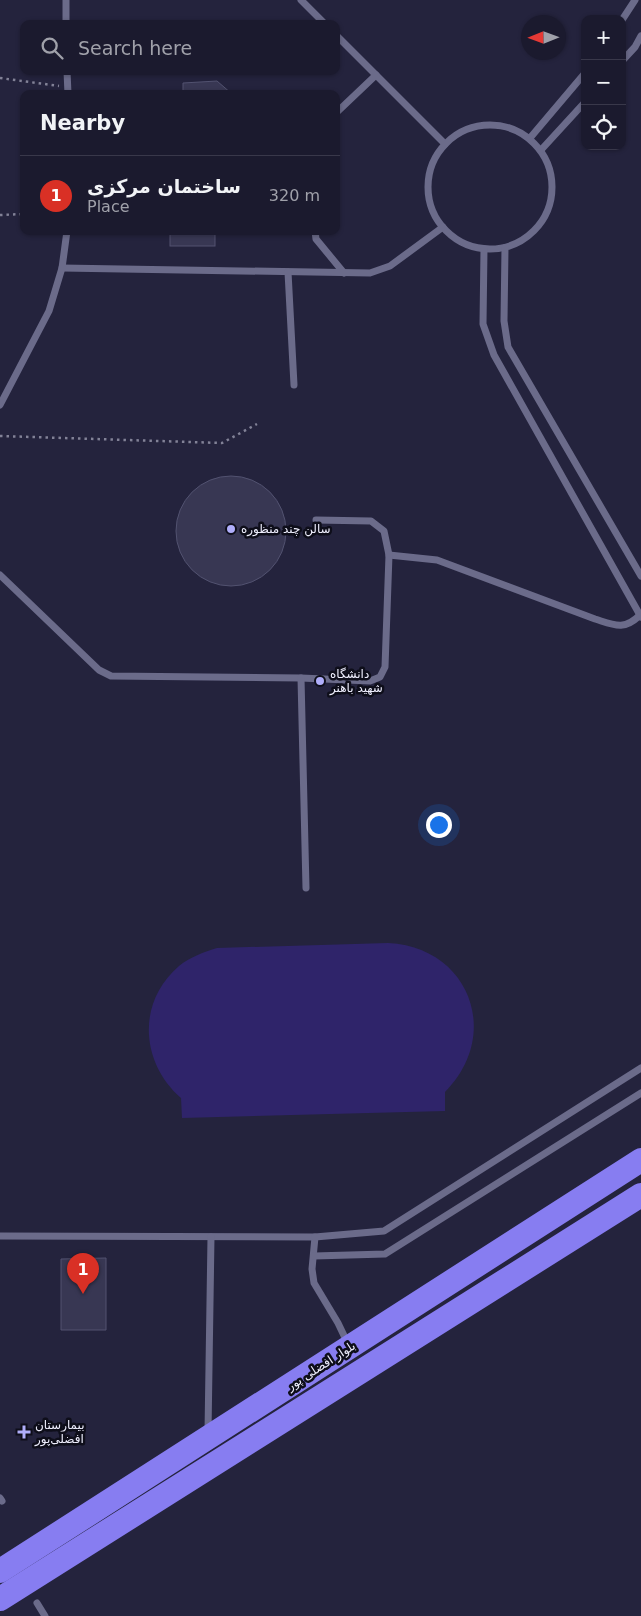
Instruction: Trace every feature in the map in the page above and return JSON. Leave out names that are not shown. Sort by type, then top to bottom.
[{"type":"highway","name":"بلوار افضلی پور","points":[[0,1571],[641,1160]]},
{"type":"highway","name":"بلوار افضلی پور","points":[[0,1599],[641,1195]]},
{"type":"lane","points":[[66,0],[66,20]]},
{"type":"lane","points":[[301,0],[321,20]]},
{"type":"lane","points":[[625,15],[635,0]]},
{"type":"lane","points":[[623,60],[635,47],[641,36]]},
{"type":"lane","points":[[340,39],[445,144]]},
{"type":"lane","points":[[67,75],[68,90]]},
{"type":"lane","points":[[340,109],[376,75]]},
{"type":"lane","points":[[530,138],[581,78]]},
{"type":"lane","points":[[541,150],[582,105]]},
{"type":"lane","points":[[496,124],[514,129],[530,138],[541,150],[550,169],[553,189],[549,209],[539,226],[524,240],[505,248],[484,249],[468,246],[454,238],[443,228],[432,208],[428,185],[433,163],[445,144],[460,132],[477,125],[496,124]]},
{"type":"lane","points":[[62,268],[370,273],[390,266],[443,228]]},
{"type":"lane","points":[[0,405],[48,310],[62,268],[66,235]]},
{"type":"lane","points":[[316,235],[316,239],[344,273]]},
{"type":"lane","points":[[505,248],[504,320],[508,347],[641,576]]},
{"type":"lane","points":[[389,555],[437,560],[618,626],[632,623],[640,616],[494,355],[483,324],[484,249]]},
{"type":"lane","points":[[288,272],[294,385]]},
{"type":"lane","points":[[0,575],[104,674],[112,676],[300,678],[370,681],[380,677],[385,667],[389,555],[384,531],[370,521],[316,520]]},
{"type":"lane","points":[[300,678],[306,888]]},
{"type":"lane","points":[[0,1236],[314,1237],[384,1231],[641,1068]]},
{"type":"lane","points":[[314,1256],[384,1254],[641,1093]]},
{"type":"lane","points":[[208,1438],[211,1237]]},
{"type":"lane","points":[[314,1237],[312,1270],[314,1283],[350,1347]]},
{"type":"lane","points":[[37,1603],[46,1616]]},
{"type":"path","points":[[0,78],[68,90]]},
{"type":"path","points":[[0,215],[20,214]]},
{"type":"path","points":[[0,436],[222,443],[257,424]]},
{"type":"shaded area","points":[[388,943],[416,948],[440,960],[457,977],[469,998],[474,1021],[472,1045],[462,1069],[445,1092],[445,1111],[182,1118],[181,1098],[168,1084],[158,1068],[151,1051],[149,1033],[150,1015],[156,997],[165,981],[179,966],[192,957],[217,948]]},
{"type":"building","points":[[217,81],[227,90],[183,90],[183,83]]},
{"type":"building","points":[[170,235],[215,235],[215,246],[170,246]]},
{"type":"building","name":"سالن چند منظوره","points":[[231,476],[252,480],[270,492],[282,510],[286,531],[282,552],[270,570],[252,582],[231,586],[210,582],[192,570],[180,552],[176,531],[180,510],[192,492],[210,480]]},
{"type":"building","points":[[106,1258],[106,1330],[61,1330],[61,1259]]},
{"type":"place","name":"سالن چند منظوره","points":[[231,529]]},
{"type":"place","name":"دانشگاه شهید باهنر","points":[[320,681]]},
{"type":"place","name":"ساختمان مرکزی","points":[[83,1294]]},
{"type":"place","name":"بیمارستان افضلی‌پور","points":[[24,1432]]}]
